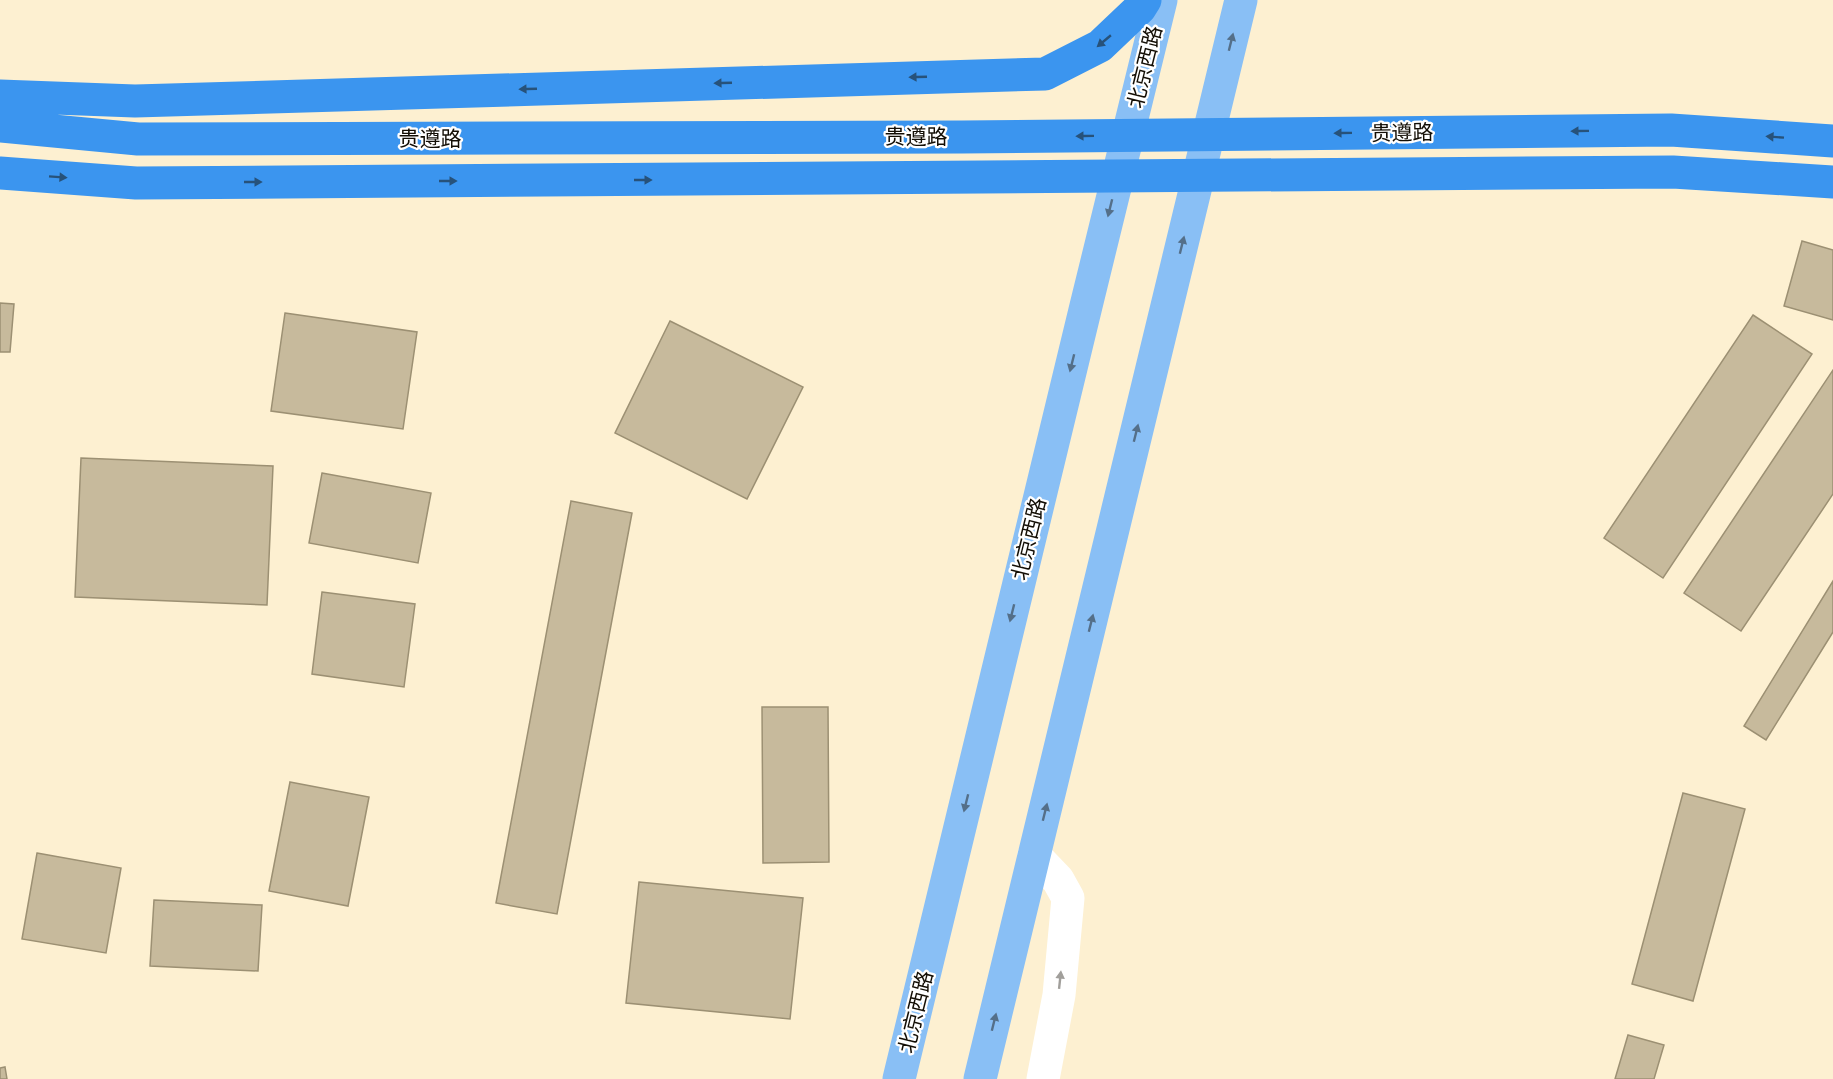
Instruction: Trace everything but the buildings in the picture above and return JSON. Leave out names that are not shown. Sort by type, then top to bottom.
[{"type":"highway","points":[[0,96],[135,101],[1045,74],[1100,46],[1140,8],[1145,0]]},
{"type":"highway","name":"贵遵路","points":[[0,126],[138,140],[974,137],[1671,130],[1833,141]]},
{"type":"highway","name":"贵遵路","points":[[0,173],[136,183],[1673,172],[1833,182]]},
{"type":"main road","name":"北京西路","points":[[899,1079],[1161,0]]},
{"type":"main road","points":[[980,1079],[1241,0]]},
{"type":"street","points":[[1034,855],[1058,880],[1068,898],[1059,995],[1043,1079]]}]
